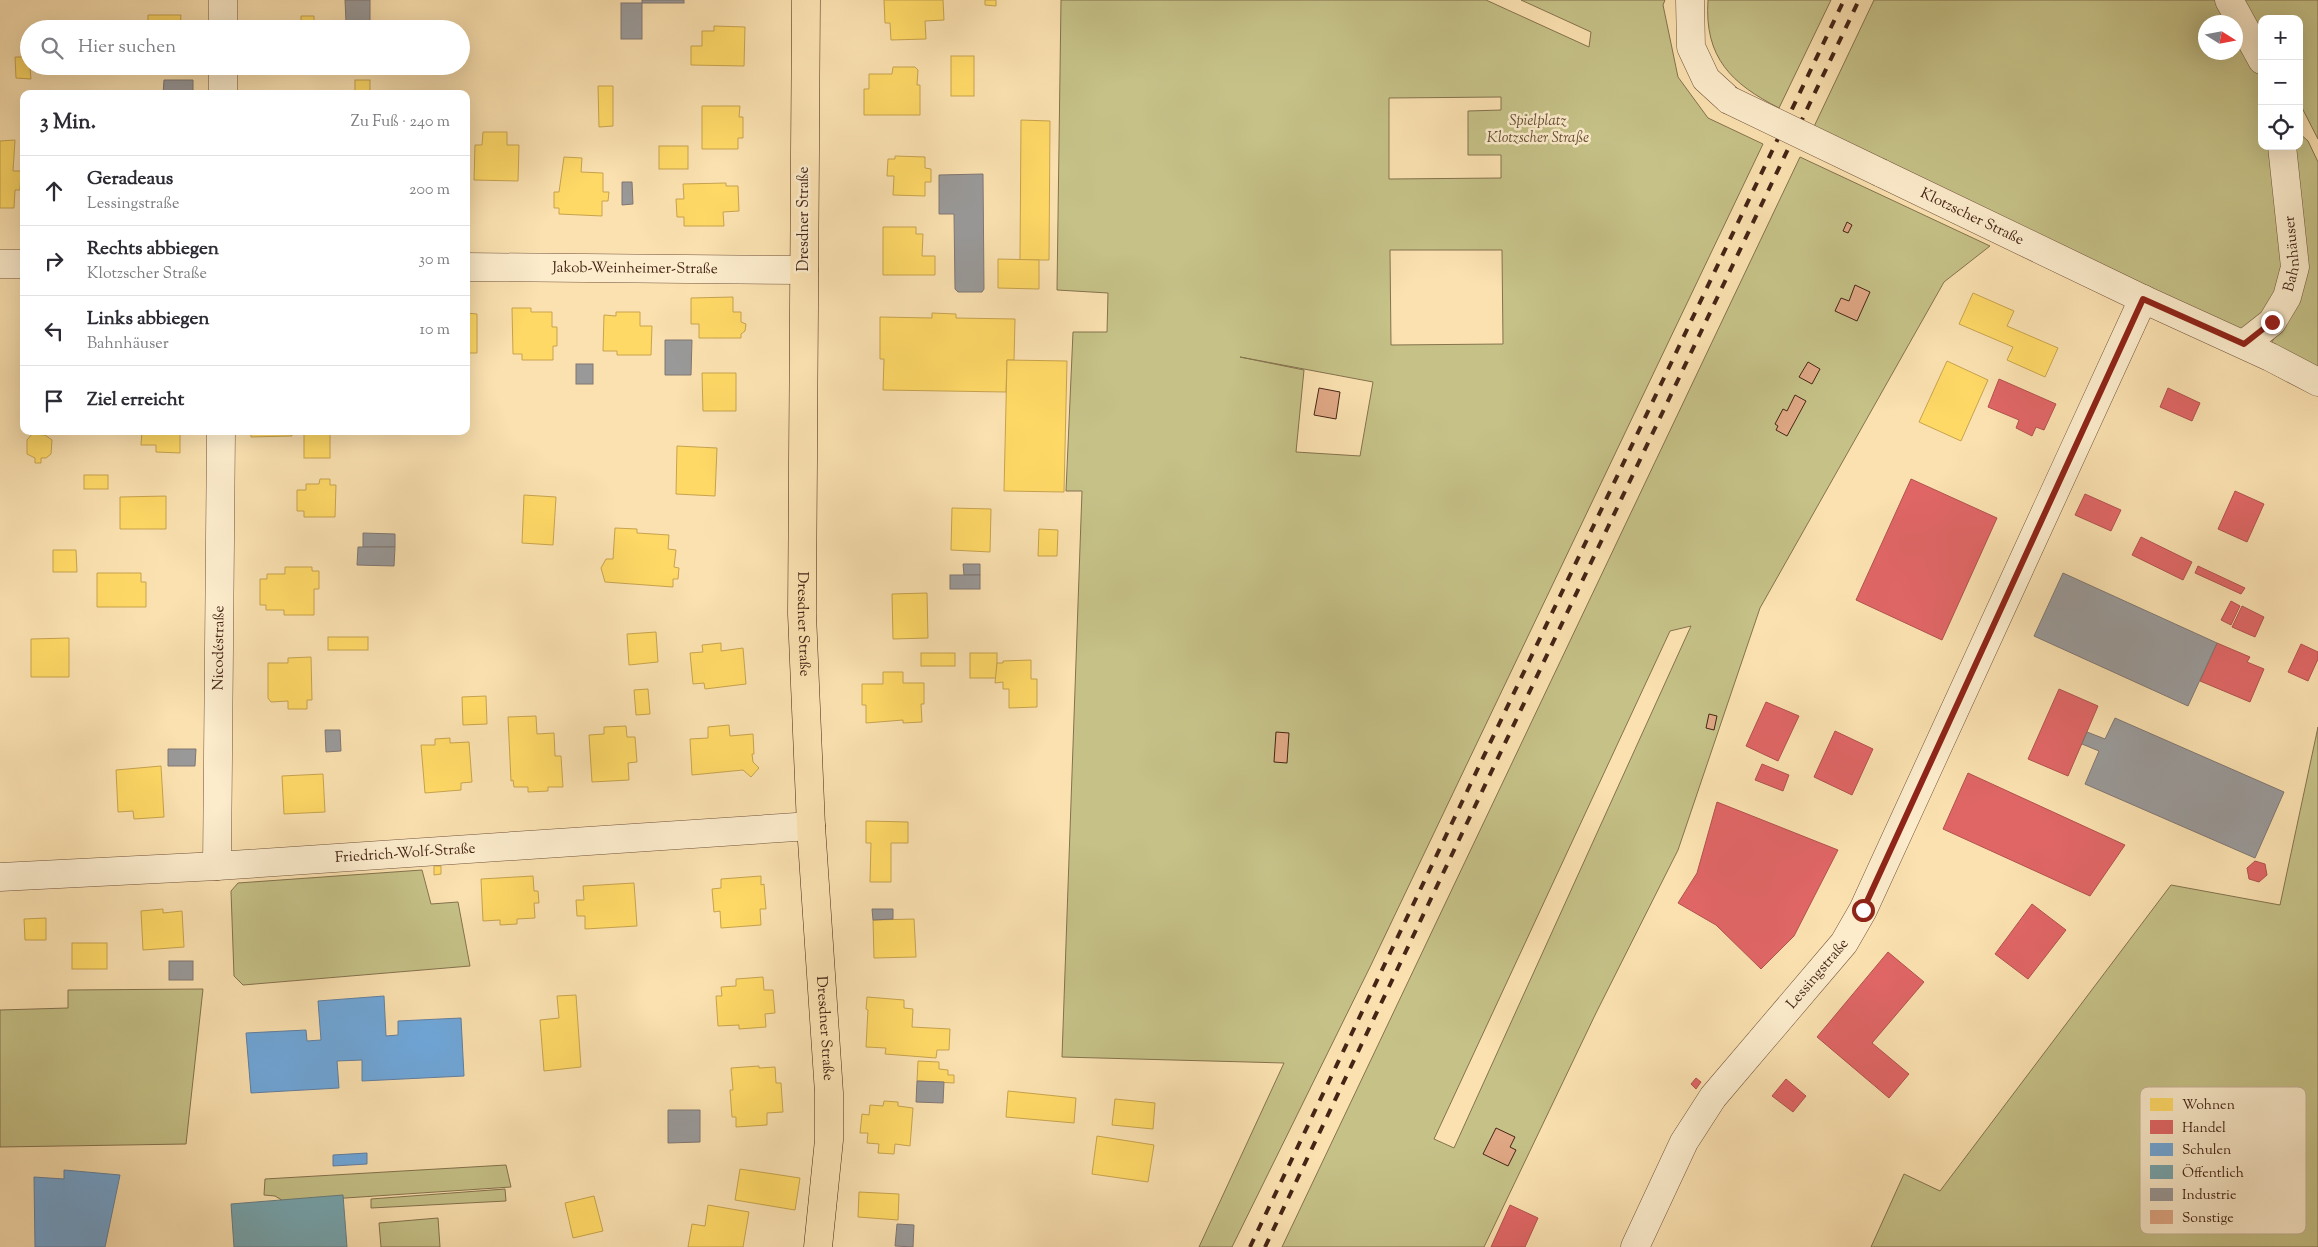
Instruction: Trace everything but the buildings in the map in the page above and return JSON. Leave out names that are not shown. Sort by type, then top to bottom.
[{"type":"main road","name":"Dresdner Straße","points":[[806,0],[802,614],[811,826],[829,1093],[827,1166],[818,1247]]},
{"type":"street","points":[[223,0],[223,20]]},
{"type":"street","name":"Klotzscher Straße","points":[[1690,0],[1691,47],[1706,79],[1728,100],[2143,299],[2244,344],[2318,382]]},
{"type":"street","points":[[2229,0],[2258,53]]},
{"type":"street","points":[[223,75],[223,90]]},
{"type":"street","name":"Bahnhäuser","points":[[2244,344],[2272,322],[2287,297],[2295,267],[2282,150]]},
{"type":"street","points":[[0,264],[20,264]]},
{"type":"street","name":"Jakob-Weinheimer-Straße","points":[[470,267],[804,270]]},
{"type":"street","name":"Lessingstraße","points":[[1635,1247],[1684,1142],[1713,1097],[1844,943],[1863,910],[2143,299]]},
{"type":"street","name":"Nicodéstraße","points":[[217,866],[221,435]]},
{"type":"street","name":"Friedrich-Wolf-Straße","points":[[0,877],[217,866],[811,826]]},
{"type":"green space","name":"Spielplatz Klotzscher Straße","points":[[1061,0],[1486,0],[1589,47],[1591,32],[1521,0],[1665,0],[1663,5],[1678,77],[1708,118],[1763,144],[1370,967],[1232,1247],[1199,1247],[1284,1063],[1062,1057],[1082,491],[1066,491],[1073,332],[1107,332],[1108,293],[1057,290]],"holes":[[[1501,97],[1501,110],[1468,111],[1468,155],[1501,155],[1501,178],[1389,179],[1389,98]],[[1390,250],[1502,250],[1503,344],[1391,345]],[[1240,357],[1373,382],[1360,456],[1296,452],[1304,370]]]},
{"type":"green space","points":[[1708,0],[1831,0],[1779,108],[1748,89],[1724,67],[1716,53],[1711,38],[1708,20]]},
{"type":"green space","points":[[1874,0],[2318,0],[2318,139],[2303,110],[2303,15],[2258,15],[2258,150],[2281,150],[2294,267],[2243,342],[1810,135]]},
{"type":"green space","points":[[2303,137],[2308,141],[2318,162],[2318,368],[2270,345],[2292,309],[2290,150],[2303,150]]},
{"type":"green space","points":[[1800,157],[1990,246],[1944,282],[1760,608],[1678,850],[1596,1013],[1484,1247],[1282,1247]],"holes":[[[1691,626],[1454,1148],[1434,1139],[1670,631]]]},
{"type":"green space","points":[[2318,727],[2318,1247],[1871,1247],[1904,1174],[1940,1191],[2171,885],[2280,905]]},
{"type":"green space","points":[[422,870],[431,904],[458,902],[470,966],[243,985],[234,976],[231,891],[238,883]]},
{"type":"green space","points":[[203,989],[186,1144],[0,1147],[0,1010],[68,1008],[68,990]]},
{"type":"green space","points":[[506,1165],[511,1187],[285,1202],[275,1196],[264,1195],[265,1179]]},
{"type":"green space","points":[[505,1189],[506,1201],[371,1208],[371,1199]]},
{"type":"green space","points":[[438,1218],[440,1247],[381,1247],[379,1223]]},
{"type":"railway","points":[[1250,1247],[1844,0]]},
{"type":"railway","points":[[1265,1247],[1859,0]]},
{"type":"route","points":[[1863,910],[2143,299],[2244,344],[2272,322]]}]
